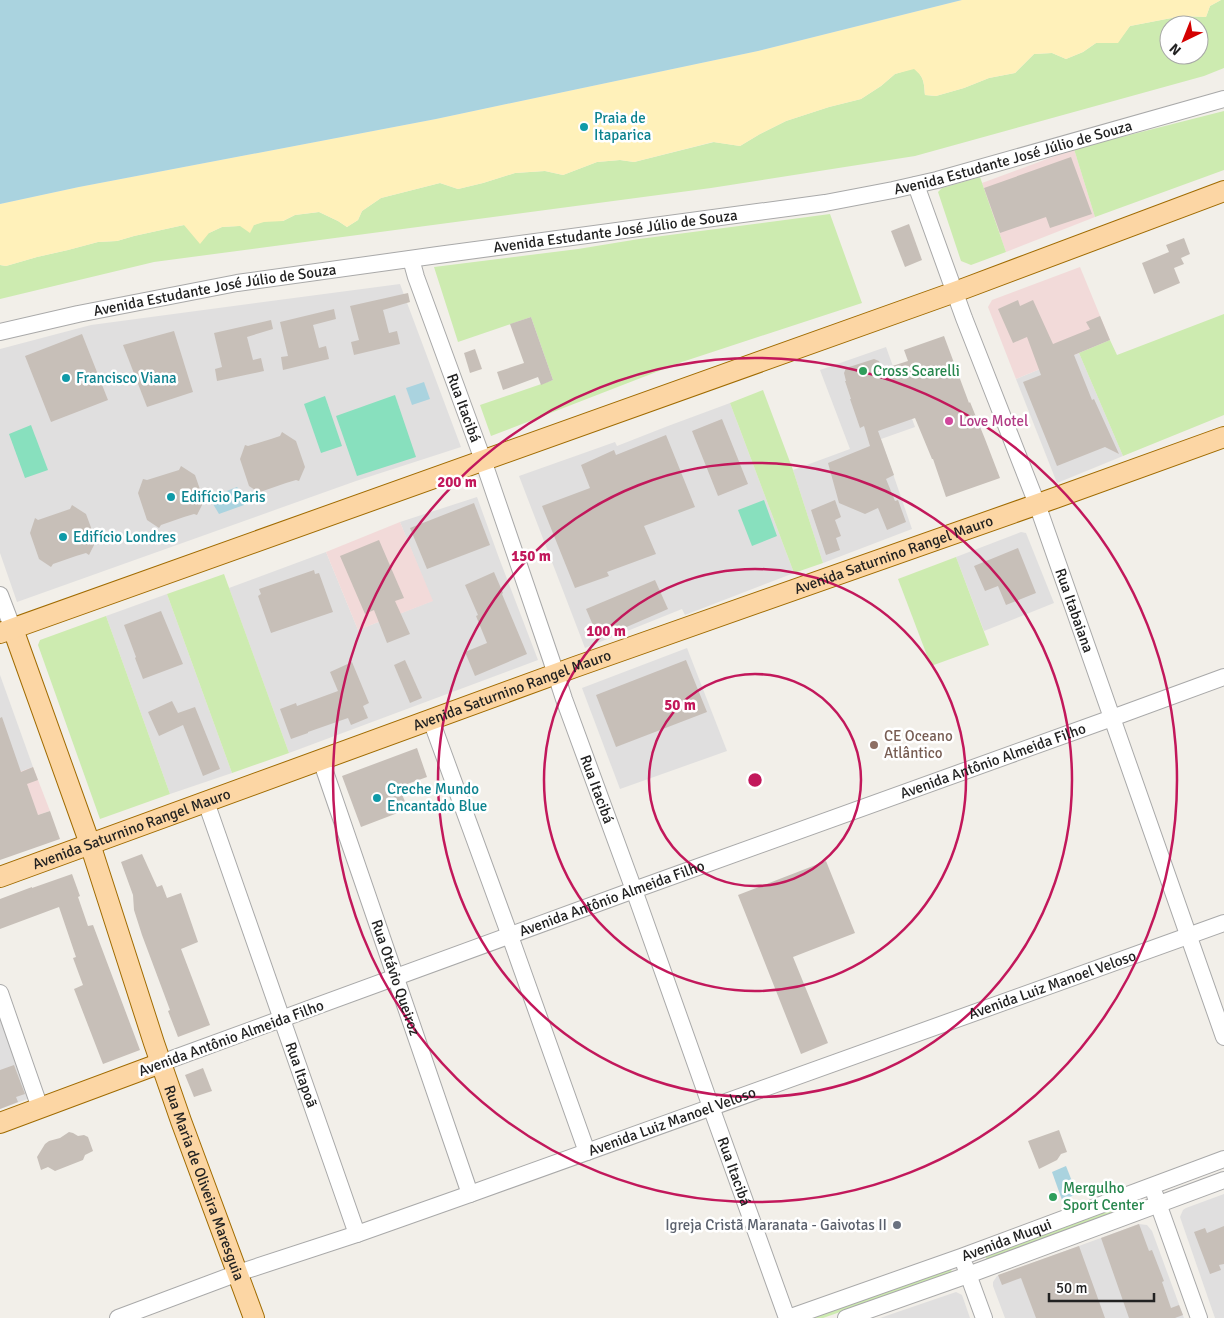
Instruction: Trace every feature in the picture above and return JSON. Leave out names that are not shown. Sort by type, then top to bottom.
[{"type":"main road","points":[[6,631],[955,292],[1224,191]]},
{"type":"main road","name":"Avenida Saturnino Rangel Mauro","points":[[0,877],[556,674],[1224,437]]},
{"type":"main road","name":"Rua Maria de Oliveira Maresguia","points":[[6,631],[90,844],[181,1121],[254,1318]]},
{"type":"main road","name":"Avenida Antônio Almeida Filho","points":[[0,1123],[161,1063]]},
{"type":"street","name":"Avenida Estudante José Júlio de Souza","points":[[0,332],[78,314],[237,283],[825,203],[916,186],[1224,98]]},
{"type":"street","name":"Rua Itabaiana","points":[[916,186],[964,318],[1037,504],[1224,1037]]},
{"type":"street","name":"Rua Itacibá","points":[[411,259],[483,460],[556,674],[787,1318]]},
{"type":"street","name":"Rua Maria de Oliveira Maresguia","points":[[0,595],[6,631]]},
{"type":"street","name":"Avenida Antônio Almeida Filho","points":[[161,1063],[1224,677]]},
{"type":"street","points":[[431,720],[587,1152]]},
{"type":"street","name":"Rua Otávio Queiroz","points":[[321,760],[470,1194]]},
{"type":"street","name":"Rua Itapoã","points":[[206,802],[357,1234]]},
{"type":"street","name":"Avenida Luiz Manoel Veloso","points":[[118,1318],[238,1273],[470,1194],[1224,923]]},
{"type":"street","points":[[0,993],[40,1108]]},
{"type":"street","name":"Avenida Muqui","points":[[787,1318],[961,1257],[1224,1159]]},
{"type":"street","points":[[846,1318],[1224,1180]]},
{"type":"street","points":[[1152,1186],[1199,1318]]},
{"type":"street","points":[[961,1257],[984,1318]]},
{"type":"shaded area","points":[[1074,149],[1095,217],[1006,252],[982,183]]},
{"type":"shaded area","points":[[1080,267],[1110,340],[1016,379],[988,307],[992,300]]},
{"type":"shaded area","points":[[400,284],[461,447],[356,481],[17,602],[0,553],[0,349],[91,325]]},
{"type":"shaded area","points":[[886,347],[915,427],[881,439],[912,529],[823,563],[793,470],[850,449],[820,370]]},
{"type":"shaded area","points":[[1079,353],[1123,456],[1057,483],[1016,379]]},
{"type":"shaded area","points":[[730,403],[794,573],[685,615],[682,609],[585,648],[519,476],[615,442],[617,446]]},
{"type":"shaded area","points":[[477,497],[538,660],[289,753],[229,588],[326,552],[358,630],[432,601],[400,522]]},
{"type":"shaded area","points":[[400,522],[433,601],[358,630],[326,552]]},
{"type":"shaded area","points":[[1021,532],[1026,533],[1054,603],[984,631],[956,557]]},
{"type":"shaded area","points":[[167,594],[232,773],[170,794],[106,616]]},
{"type":"shaded area","points":[[687,648],[727,751],[620,789],[582,688]]},
{"type":"shaded area","points":[[0,675],[33,767],[0,779]]},
{"type":"shaded area","points":[[33,767],[50,811],[26,819],[0,779]]},
{"type":"shaded area","points":[[0,1004],[33,1097],[0,1109]]},
{"type":"shaded area","points":[[1224,1194],[1224,1318],[1215,1318],[1180,1217],[1186,1208]]},
{"type":"shaded area","points":[[1139,1224],[1147,1225],[1152,1231],[1184,1318],[1005,1318],[993,1286],[997,1276]]},
{"type":"shaded area","points":[[956,1292],[962,1295],[970,1318],[880,1318]]},
{"type":"green space","points":[[1224,0],[1224,68],[1204,76],[915,156],[711,188],[154,262],[0,299],[0,265],[6,266],[98,242],[117,241],[184,225],[209,233],[222,227],[254,225],[264,221],[283,221],[295,215],[319,212],[347,227],[358,220],[362,211],[381,198],[440,183],[458,189],[515,173],[545,171],[563,175],[597,162],[620,160],[634,162],[714,142],[740,146],[786,121],[861,99],[895,74],[914,68],[923,80],[925,95],[936,96],[989,78],[1015,73],[1034,54],[1052,53],[1066,59],[1083,52],[1096,43],[1117,43],[1130,26],[1159,20],[1159,65],[1209,65],[1209,15],[1207,15],[1210,6]]},
{"type":"green space","points":[[1224,111],[1224,170],[1095,217],[1074,149]]},
{"type":"green space","points":[[980,177],[1006,252],[971,265],[961,261],[938,192],[942,188]]},
{"type":"green space","points":[[830,214],[862,303],[682,362],[491,436],[480,405],[553,380],[531,317],[458,342],[434,267]]},
{"type":"green space","points":[[1224,314],[1224,415],[1123,456],[1079,353],[1110,340],[1117,355]]},
{"type":"green space","points":[[763,390],[793,470],[823,563],[794,573],[730,403]]},
{"type":"green space","points":[[395,395],[416,457],[357,476],[336,416]]},
{"type":"green space","points":[[325,396],[342,446],[321,453],[304,404]]},
{"type":"green space","points":[[31,425],[48,470],[25,478],[9,434]]},
{"type":"green space","points":[[764,500],[777,536],[752,546],[738,510]]},
{"type":"green space","points":[[956,557],[989,645],[931,666],[898,579]]},
{"type":"green space","points":[[224,574],[289,753],[232,773],[167,594]]},
{"type":"green space","points":[[106,616],[170,794],[100,819],[38,645],[40,640]]},
{"type":"green space","points":[[1136,1200],[1138,1205],[987,1260],[985,1256]]},
{"type":"green space","points":[[951,1269],[952,1273],[823,1318],[809,1318]]},
{"type":"sand","name":"Praia de Itaparica","points":[[962,0],[1221,0],[1210,6],[1207,15],[1159,15],[1159,20],[1130,26],[1118,43],[1096,43],[1083,52],[1066,59],[1052,53],[1034,54],[1015,73],[989,78],[936,96],[925,95],[923,80],[914,69],[895,74],[861,99],[786,121],[740,146],[713,142],[634,162],[620,160],[597,162],[563,175],[545,171],[515,173],[458,189],[440,183],[381,198],[362,211],[358,220],[347,227],[319,212],[295,215],[283,221],[264,222],[254,225],[250,233],[240,226],[222,227],[209,233],[200,244],[184,225],[117,241],[98,242],[6,266],[0,265],[0,204],[79,187],[436,119],[758,51]]},
{"type":"water","points":[[0,0],[962,0],[758,51],[436,119],[79,187],[0,204]]},
{"type":"water","points":[[424,382],[430,399],[412,405],[406,388]]},
{"type":"water","points":[[237,487],[245,496],[244,505],[219,514],[213,504],[219,494]]},
{"type":"water","points":[[1066,1166],[1077,1194],[1062,1200],[1052,1172]]},
{"type":"building","points":[[1071,157],[1092,214],[1050,228],[1046,217],[1000,233],[984,188]]},
{"type":"building","points":[[909,224],[922,260],[905,267],[891,231]]},
{"type":"building","points":[[1184,238],[1190,254],[1181,258],[1184,264],[1174,268],[1180,283],[1154,294],[1142,263],[1169,252],[1166,245]]},
{"type":"building","points":[[408,293],[410,302],[383,310],[389,333],[397,331],[400,344],[354,355],[351,342],[359,340],[350,306]]},
{"type":"building","points":[[1018,300],[1020,306],[1033,300],[1053,344],[1090,329],[1086,322],[1100,316],[1110,340],[1074,355],[1092,400],[1094,399],[1119,454],[1105,447],[1057,466],[1023,382],[1041,375],[1027,337],[1013,343],[998,309]]},
{"type":"building","points":[[334,309],[336,319],[313,325],[319,348],[326,346],[329,359],[283,370],[281,357],[288,356],[280,322]]},
{"type":"building","points":[[531,317],[553,380],[541,385],[538,377],[503,390],[497,372],[524,363],[510,324]]},
{"type":"building","points":[[271,320],[273,329],[247,337],[253,360],[261,358],[264,371],[217,381],[215,369],[222,367],[214,333]]},
{"type":"building","points":[[174,331],[193,392],[147,407],[123,345]]},
{"type":"building","name":"Francisco Viana","points":[[82,334],[108,400],[51,422],[25,356]]},
{"type":"building","points":[[944,336],[1000,478],[946,497],[933,459],[915,418],[878,431],[894,475],[886,479],[895,501],[898,500],[906,522],[887,530],[878,508],[865,514],[839,503],[828,463],[870,446],[864,426],[860,428],[850,399],[844,373],[846,368],[874,359],[879,361],[882,369],[908,361],[904,350]]},
{"type":"building","points":[[475,349],[482,369],[470,373],[464,353]]},
{"type":"building","points":[[722,419],[748,484],[718,496],[692,431]]},
{"type":"building","points":[[282,432],[296,441],[305,467],[299,481],[286,483],[263,491],[261,494],[249,486],[240,459],[245,445],[248,446],[280,436]]},
{"type":"building","points":[[666,435],[695,507],[644,526],[656,554],[607,572],[609,576],[575,588],[542,506],[590,488],[581,465],[614,450],[616,455]]},
{"type":"building","name":"Edifício Paris","points":[[181,466],[195,475],[204,501],[197,515],[184,517],[161,525],[159,528],[147,520],[138,493],[143,479],[147,480],[179,470]]},
{"type":"building","points":[[835,500],[841,517],[835,520],[841,536],[836,538],[840,550],[826,555],[811,510]]},
{"type":"building","points":[[474,503],[490,545],[427,569],[410,528]]},
{"type":"building","name":"Edifício Londres","points":[[72,505],[86,514],[96,541],[89,555],[86,553],[76,556],[53,564],[51,567],[39,559],[30,533],[35,518],[38,520],[70,509]]},
{"type":"building","points":[[379,540],[404,598],[395,601],[410,634],[387,643],[374,610],[365,614],[340,556]]},
{"type":"building","points":[[1018,548],[1036,593],[1006,605],[998,586],[985,591],[974,566]]},
{"type":"building","points":[[314,570],[315,574],[319,573],[333,612],[271,633],[258,596],[261,594],[259,589]]},
{"type":"building","points":[[494,572],[527,654],[475,676],[465,652],[487,643],[476,616],[478,615],[465,585]]},
{"type":"building","points":[[655,580],[668,609],[599,639],[586,609]]},
{"type":"building","points":[[161,611],[183,664],[143,679],[124,625]]},
{"type":"building","points":[[405,660],[422,698],[410,703],[394,665]]},
{"type":"building","points":[[686,660],[707,712],[616,747],[596,695]]},
{"type":"building","points":[[352,662],[369,703],[363,706],[368,718],[351,725],[348,718],[291,739],[280,709],[296,703],[297,706],[338,691],[330,672]]},
{"type":"building","points":[[172,701],[178,713],[195,707],[220,769],[203,776],[183,725],[159,736],[148,712]]},
{"type":"building","points":[[2,717],[21,772],[33,767],[38,780],[27,784],[38,815],[50,811],[60,839],[0,860],[0,718]]},
{"type":"building","name":"Creche Mundo Encantado Blue","points":[[417,748],[427,777],[399,787],[408,809],[361,827],[342,776]]},
{"type":"building","points":[[142,854],[157,887],[162,885],[167,898],[181,893],[198,942],[181,949],[210,1025],[178,1037],[142,935],[134,910],[133,895],[121,862]]},
{"type":"building","points":[[826,861],[855,933],[793,957],[828,1043],[801,1054],[738,895]]},
{"type":"building","points":[[72,874],[88,926],[93,925],[140,1050],[103,1064],[74,989],[83,985],[73,958],[76,957],[59,907],[0,929],[0,899]]},
{"type":"building","points":[[14,1065],[25,1094],[16,1097],[18,1102],[0,1109],[0,1070]]},
{"type":"building","points":[[203,1068],[212,1091],[194,1097],[185,1075]]},
{"type":"building","points":[[1059,1130],[1067,1152],[1061,1154],[1057,1160],[1039,1169],[1028,1141]]},
{"type":"building","points":[[69,1132],[78,1136],[84,1135],[88,1137],[93,1151],[85,1155],[83,1160],[55,1171],[48,1167],[41,1170],[37,1157],[45,1144]]},
{"type":"building","points":[[1139,1224],[1149,1251],[1152,1250],[1164,1281],[1162,1282],[1171,1308],[1179,1305],[1183,1315],[1175,1318],[1129,1318],[1101,1238]]},
{"type":"building","points":[[1224,1226],[1224,1264],[1219,1265],[1221,1270],[1210,1274],[1194,1232],[1205,1228],[1207,1233]]},
{"type":"building","points":[[1079,1246],[1105,1318],[1036,1318],[1021,1278],[1002,1285],[998,1275]]},
{"type":"place","name":"Praia de Itaparica","points":[[584,127]]},
{"type":"place","name":"Cross Scarelli","points":[[863,371]]},
{"type":"place","name":"Francisco Viana","points":[[66,378]]},
{"type":"place","name":"Love Motel","points":[[949,421]]},
{"type":"place","name":"Edifício Paris","points":[[171,497]]},
{"type":"place","name":"Edifício Londres","points":[[63,537]]},
{"type":"place","name":"CE Oceano Atlântico","points":[[874,745]]},
{"type":"place","name":"Creche Mundo Encantado Blue","points":[[377,798]]},
{"type":"place","name":"Mergulho Sport Center","points":[[1053,1197]]},
{"type":"place","name":"Igreja Cristã Maranata - Gaivotas II","points":[[897,1225]]}]
